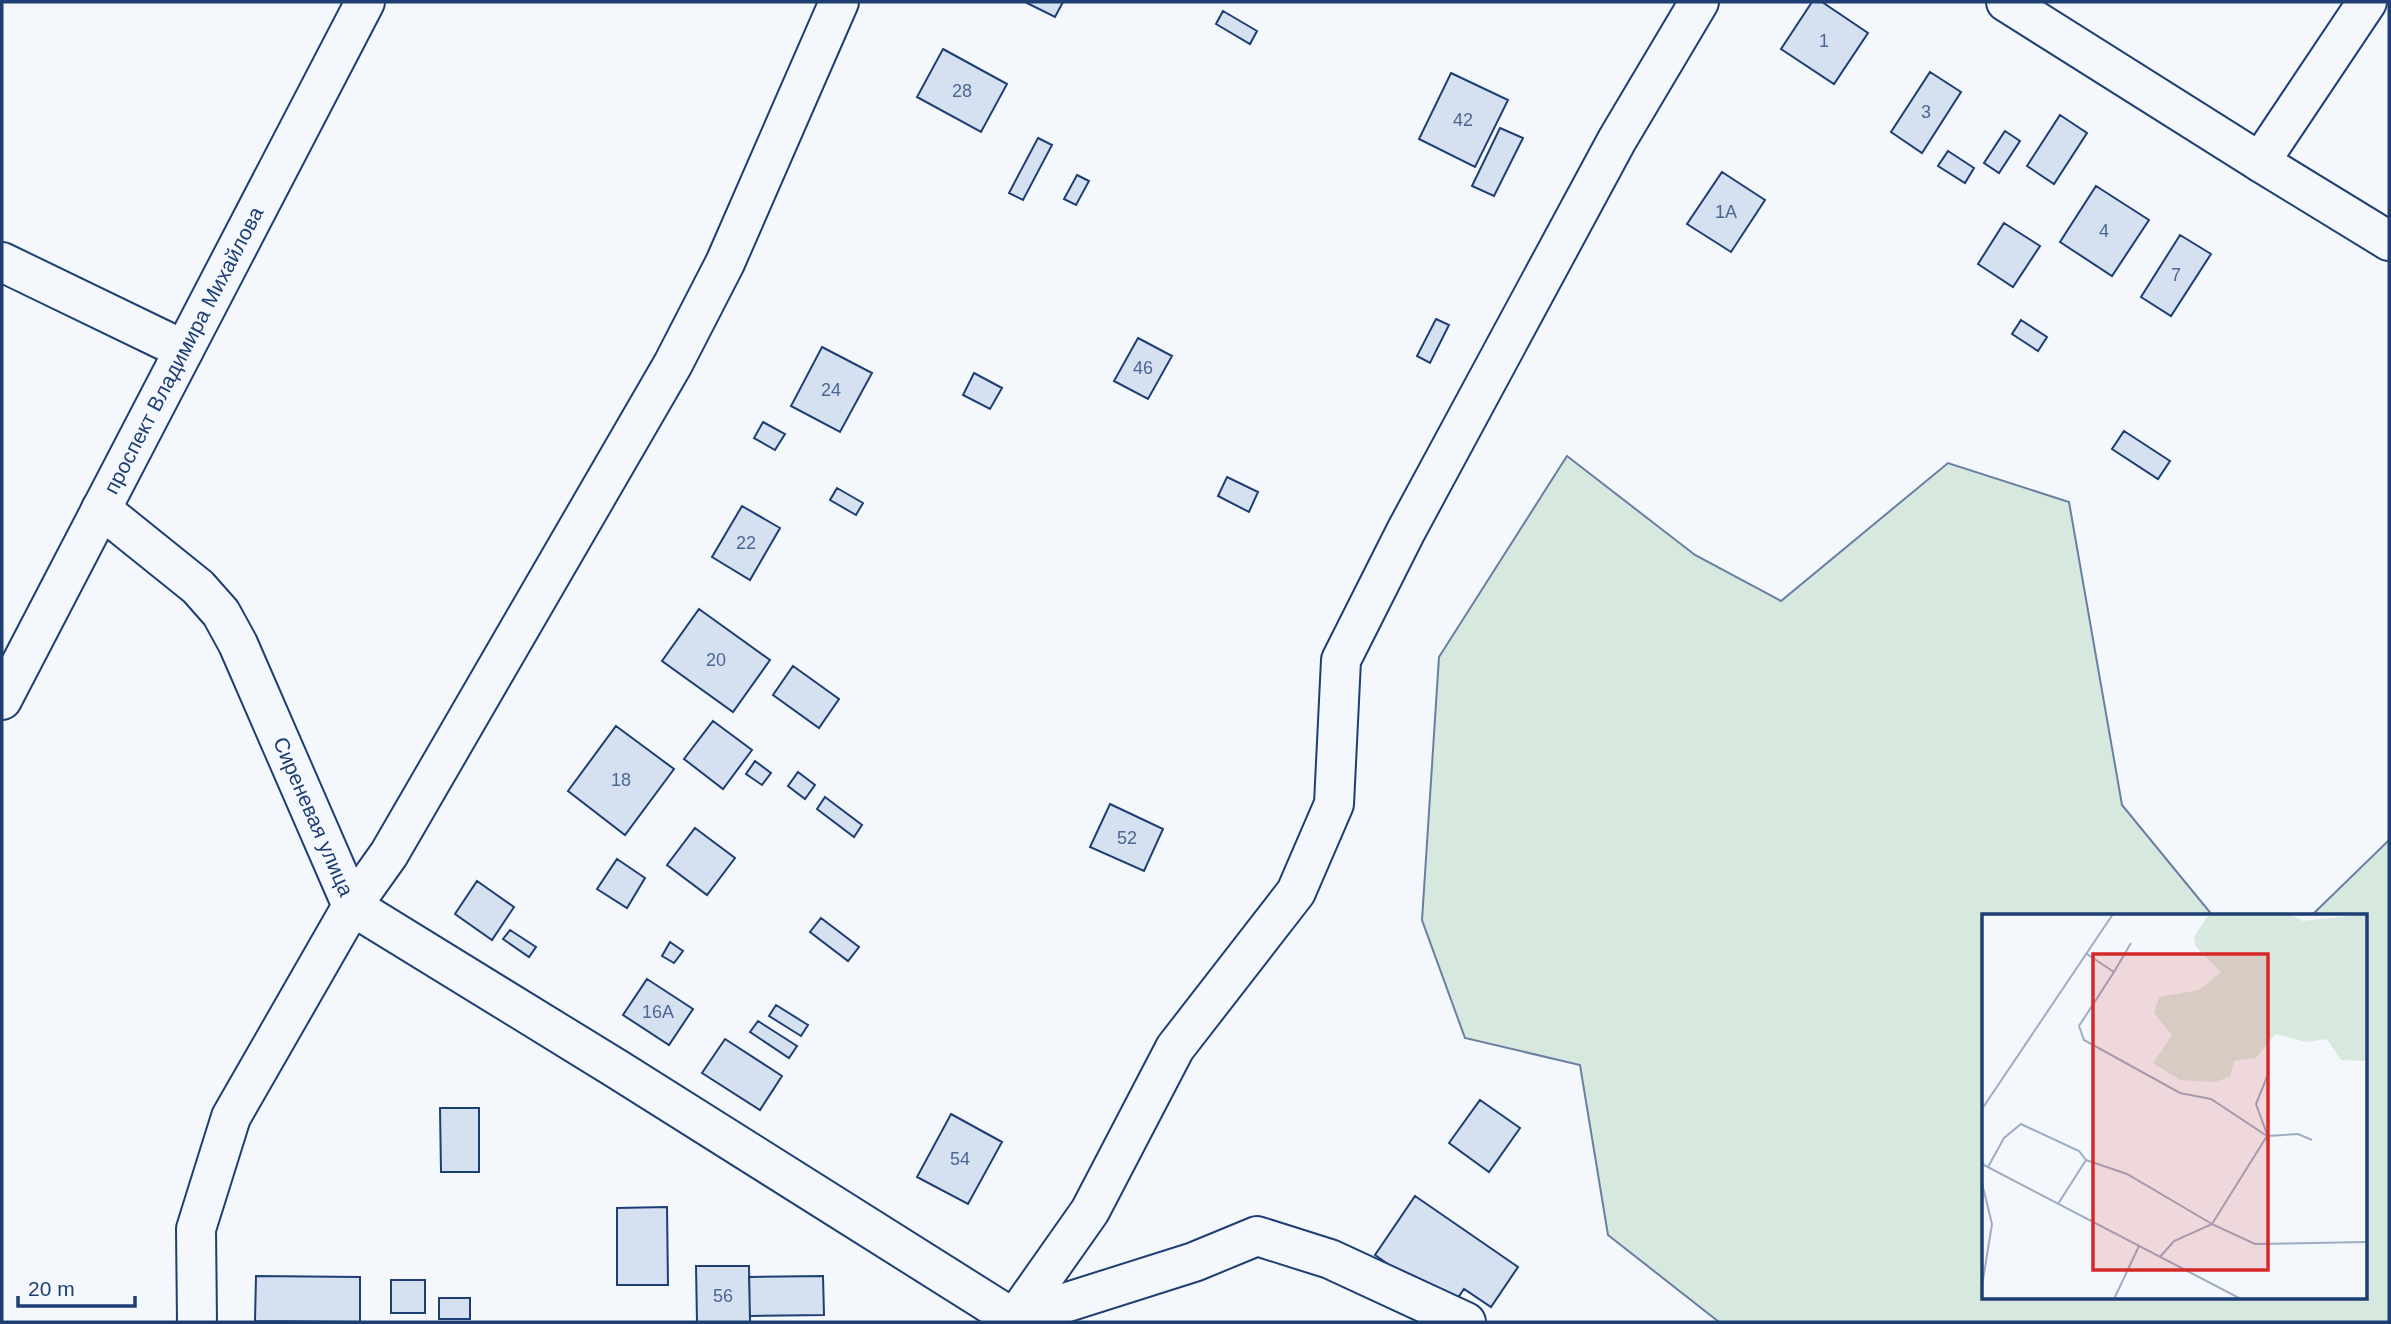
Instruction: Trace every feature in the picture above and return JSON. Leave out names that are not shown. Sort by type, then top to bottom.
[{"type":"street","name":"проспект Владимира Михайлова","points":[[2,700],[365,2]]},
{"type":"street","points":[[839,2],[724,263],[673,364],[389,854],[352,906],[617,1069],[1014,1321]]},
{"type":"street","points":[[1014,1321],[1090,1211],[1175,1048],[1296,892],[1334,804],[1341,660],[1406,531],[1617,140],[1699,2]]},
{"type":"street","points":[[2006,2],[2389,241]]},
{"type":"street","points":[[2260,162],[2367,2]]},
{"type":"street","points":[[2,262],[184,350]]},
{"type":"street","name":"Сиреневая улица","points":[[101,509],[198,587],[221,613],[238,644],[352,906],[231,1116],[196,1229],[197,1322]]},
{"type":"street","points":[[1014,1321],[1194,1262],[1256,1236],[1331,1259],[1466,1322]]},
{"type":"shaded area","points":[[1567,456],[1695,555],[1781,601],[1948,463],[2069,502],[2122,805],[2211,914],[1982,914],[1982,1300],[2366,1300],[2366,914],[2313,914],[2389,840],[2389,1322],[1719,1322],[1608,1235],[1580,1065],[1465,1038],[1422,920],[1439,657]]},
{"type":"building","points":[[1025,2],[1063,2],[1055,17]]},
{"type":"building","points":[[1812,2],[1822,2],[1868,33],[1834,84],[1781,49]]},
{"type":"building","points":[[1223,11],[1257,31],[1250,44],[1216,24]]},
{"type":"building","points":[[943,49],[1007,84],[981,132],[917,97]]},
{"type":"building","points":[[1930,72],[1961,92],[1922,153],[1891,132]]},
{"type":"building","points":[[1451,73],[1508,100],[1475,167],[1419,139]]},
{"type":"building","points":[[2060,115],[2087,133],[2054,184],[2027,166]]},
{"type":"building","points":[[1500,128],[1523,138],[1494,196],[1472,186]]},
{"type":"building","points":[[2005,131],[2020,141],[1999,173],[1984,163]]},
{"type":"building","points":[[1038,138],[1052,145],[1023,200],[1009,193]]},
{"type":"building","points":[[1948,151],[1974,168],[1965,183],[1938,166]]},
{"type":"building","points":[[1722,172],[1765,200],[1731,252],[1687,224]]},
{"type":"building","points":[[1077,175],[1089,181],[1076,205],[1064,199]]},
{"type":"building","points":[[2096,186],[2149,220],[2112,276],[2060,242]]},
{"type":"building","points":[[2004,223],[2040,246],[2013,287],[1978,264]]},
{"type":"building","points":[[2180,235],[2211,254],[2171,316],[2141,297]]},
{"type":"building","points":[[1436,319],[1449,325],[1430,363],[1417,356]]},
{"type":"building","points":[[2021,320],[2047,337],[2038,351],[2012,334]]},
{"type":"building","points":[[1138,338],[1172,356],[1148,399],[1114,381]]},
{"type":"building","points":[[822,347],[872,373],[840,432],[791,406]]},
{"type":"building","points":[[974,373],[1002,388],[990,409],[963,395]]},
{"type":"building","points":[[763,422],[785,434],[775,450],[754,438]]},
{"type":"building","points":[[2124,431],[2170,461],[2158,479],[2112,449]]},
{"type":"building","points":[[1227,477],[1258,492],[1249,512],[1218,496]]},
{"type":"building","points":[[837,488],[863,503],[856,515],[830,500]]},
{"type":"building","points":[[742,506],[780,528],[750,580],[712,557]]},
{"type":"building","points":[[699,609],[770,660],[733,712],[662,661]]},
{"type":"building","points":[[793,666],[839,699],[819,728],[773,695]]},
{"type":"building","points":[[713,721],[752,750],[723,789],[684,759]]},
{"type":"building","points":[[616,726],[674,769],[625,835],[568,791]]},
{"type":"building","points":[[755,761],[771,773],[762,785],[746,774]]},
{"type":"building","points":[[798,772],[815,785],[805,799],[788,786]]},
{"type":"building","points":[[825,797],[862,825],[854,837],[817,809]]},
{"type":"building","points":[[1110,804],[1163,829],[1144,871],[1090,847]]},
{"type":"building","points":[[695,828],[735,858],[707,895],[667,865]]},
{"type":"building","points":[[617,859],[645,878],[627,908],[597,889]]},
{"type":"building","points":[[477,881],[514,907],[492,940],[455,914]]},
{"type":"building","points":[[821,918],[859,947],[848,961],[810,932]]},
{"type":"building","points":[[510,930],[536,947],[529,957],[503,939]]},
{"type":"building","points":[[670,942],[683,951],[674,963],[662,956]]},
{"type":"building","points":[[647,979],[693,1009],[669,1045],[623,1015]]},
{"type":"building","points":[[776,1005],[808,1025],[801,1036],[769,1016]]},
{"type":"building","points":[[758,1021],[797,1046],[789,1058],[750,1032]]},
{"type":"building","points":[[725,1039],[782,1076],[760,1110],[702,1073]]},
{"type":"building","points":[[1480,1100],[1520,1128],[1489,1172],[1449,1143]]},
{"type":"building","points":[[440,1108],[479,1108],[479,1172],[441,1172]]},
{"type":"building","points":[[951,1114],[1002,1142],[968,1204],[917,1177]]},
{"type":"building","points":[[1415,1196],[1518,1267],[1491,1307],[1464,1289],[1451,1308],[1375,1255]]},
{"type":"building","points":[[667,1207],[668,1285],[617,1285],[617,1208]]},
{"type":"building","points":[[696,1266],[749,1266],[750,1322],[697,1322]]},
{"type":"building","points":[[256,1276],[360,1277],[360,1322],[255,1321]]},
{"type":"building","points":[[823,1276],[824,1315],[750,1316],[749,1277]]},
{"type":"building","points":[[391,1280],[425,1280],[425,1313],[391,1313]]},
{"type":"building","points":[[439,1298],[470,1298],[470,1319],[439,1319]]}]
